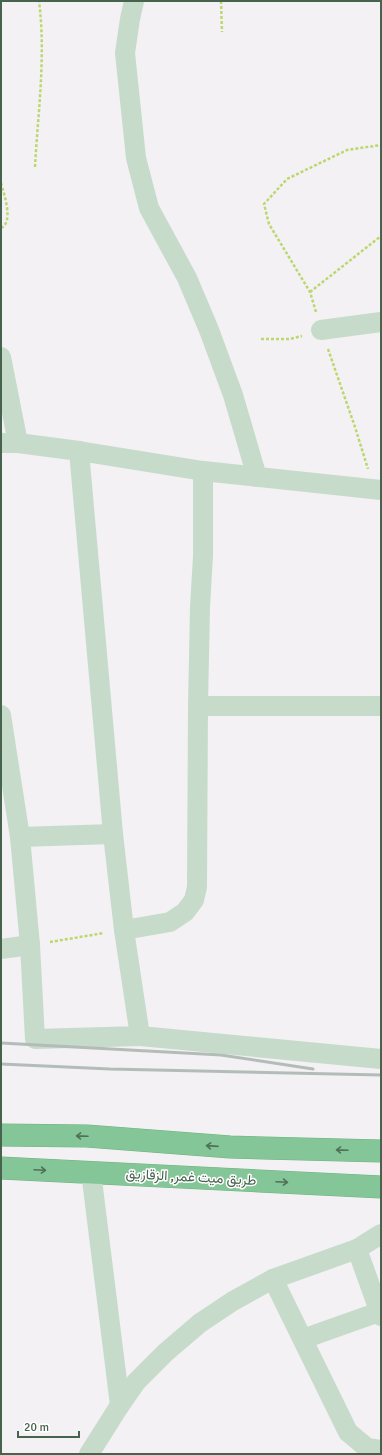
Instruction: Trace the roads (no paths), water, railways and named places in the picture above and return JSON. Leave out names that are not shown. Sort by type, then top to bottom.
[{"type":"highway","points":[[1,1135],[87,1136],[230,1147],[381,1151]]},
{"type":"highway","name":"طريق ميت غمر, الزقازيق","points":[[1,1168],[381,1187]]},
{"type":"street","points":[[134,1],[125,53],[138,165],[149,208],[187,278],[209,330],[233,395],[257,477]]},
{"type":"street","points":[[321,330],[381,322]]},
{"type":"street","points":[[1,357],[9,443],[79,451],[203,471],[378,490]]},
{"type":"street","points":[[79,451],[112,834],[124,930],[140,1036]]},
{"type":"street","points":[[124,930],[170,922],[185,912],[194,900],[198,888],[198,706],[200,607],[203,556],[203,471]]},
{"type":"street","points":[[198,706],[381,706]]},
{"type":"street","points":[[1,715],[20,837],[30,945],[35,1039],[140,1036],[381,1058]]},
{"type":"street","points":[[20,837],[112,834]]},
{"type":"street","points":[[1,949],[30,945]]},
{"type":"street","points":[[91,1172],[120,1405]]},
{"type":"street","points":[[89,1454],[136,1382],[166,1352],[200,1323],[232,1301],[273,1279],[357,1249],[381,1234]]},
{"type":"street","points":[[303,1339],[380,1314],[357,1249]]},
{"type":"street","points":[[273,1279],[348,1432],[368,1448],[381,1450]]},
{"type":"railway","points":[[1,1043],[221,1055],[313,1069]]},
{"type":"railway","points":[[1,1064],[110,1069],[381,1075]]}]
